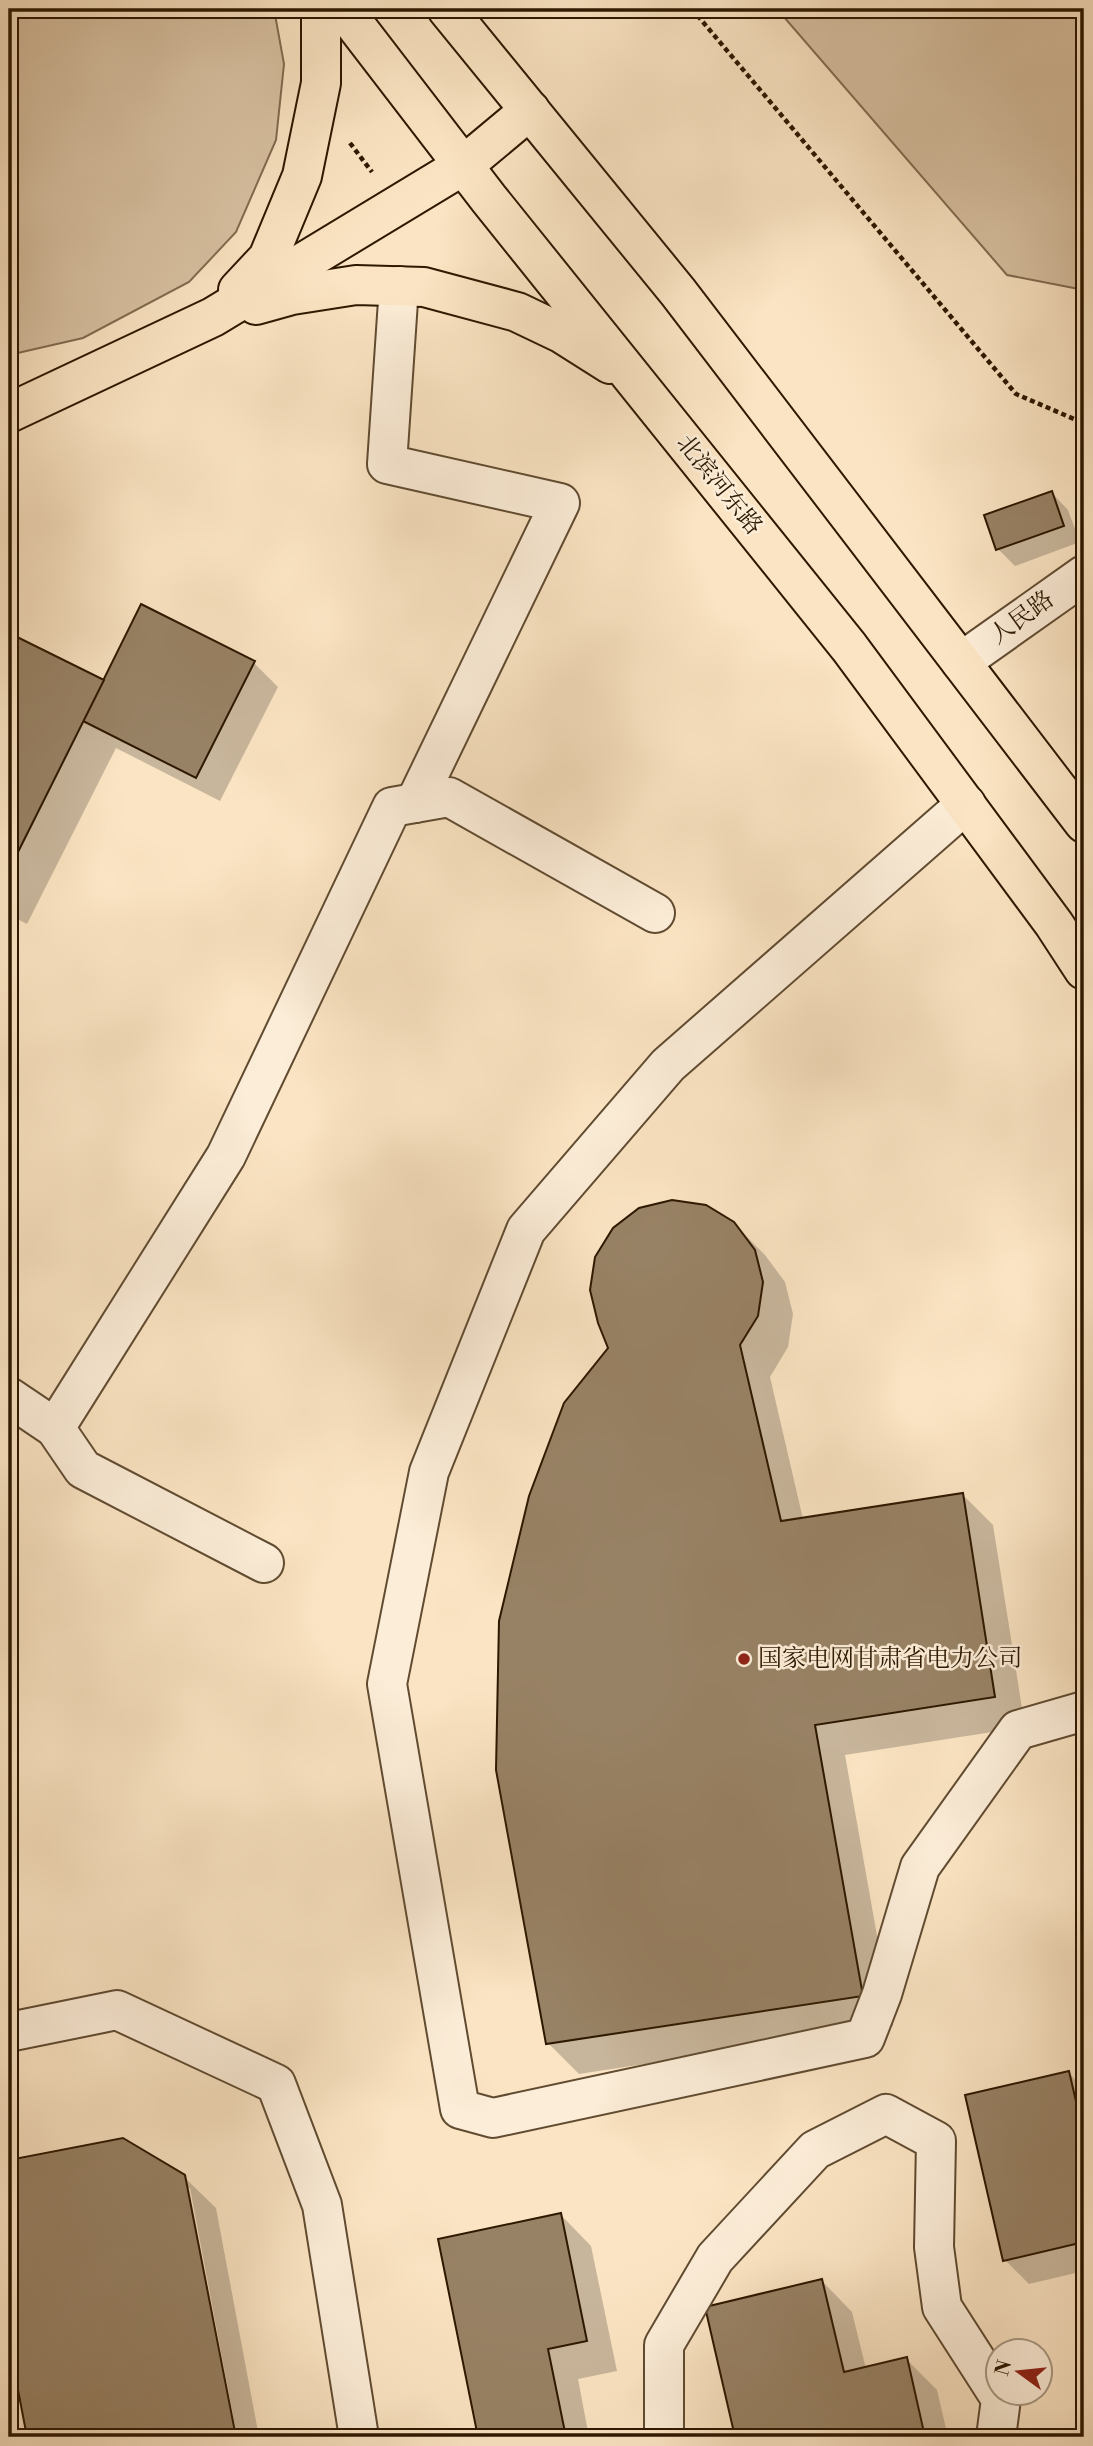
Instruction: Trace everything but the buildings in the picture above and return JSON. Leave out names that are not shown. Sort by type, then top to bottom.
[{"type":"main road","points":[[213,317],[268,258],[302,176],[321,83],[321,9]]},
{"type":"main road","name":"北滨河东路","points":[[343,9],[849,648],[1054,924],[1084,970]]},
{"type":"main road","points":[[447,9],[678,292],[1084,823]]},
{"type":"main road","points":[[14,407],[213,317],[464,165],[530,110]]},
{"type":"main road","points":[[213,317],[292,295],[356,285],[424,287],[517,312],[561,333],[634,379]]},
{"type":"street","points":[[399,286],[387,464],[560,503],[415,803]]},
{"type":"street","name":"人民路","points":[[961,662],[1084,575]]},
{"type":"street","points":[[55,1428],[226,1156],[392,807],[449,797],[654,914]]},
{"type":"street","points":[[966,804],[668,1065],[526,1230],[429,1472],[387,1684],[460,2109],[493,2118],[865,2038],[882,1994],[920,1867],[1018,1730],[1084,1711]]},
{"type":"street","points":[[9,1397],[55,1428],[83,1469],[264,1563]]},
{"type":"street","points":[[9,2032],[117,2010],[276,2084],[322,2205],[359,2437]]},
{"type":"street","points":[[664,2437],[664,2344],[715,2258],[815,2150],[886,2114],[936,2141],[934,2247],[942,2307],[1001,2399],[996,2437]]},
{"type":"path","points":[[692,9],[1016,394],[1074,419],[1084,419]]},
{"type":"shaded area","points":[[9,9],[274,9],[284,64],[276,140],[236,232],[189,282],[83,338],[9,355]]},
{"type":"shaded area","points":[[777,9],[1084,9],[1084,290],[1007,275]]},
{"type":"place","name":"国家电网甘肃省电力公司","points":[[744,1659]]}]
